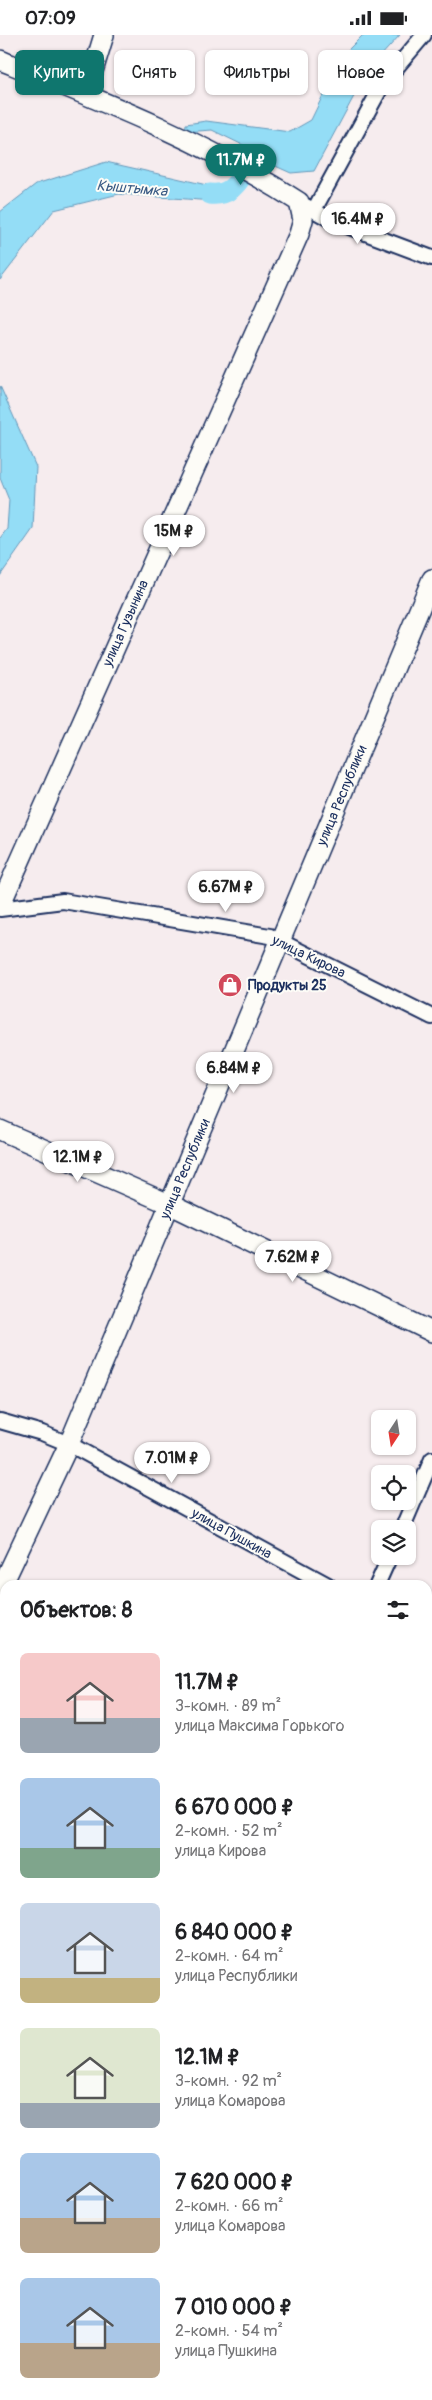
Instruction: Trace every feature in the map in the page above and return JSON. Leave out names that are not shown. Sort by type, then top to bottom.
[{"type":"street","points":[[99,50],[104,35]]},
{"type":"street","points":[[306,206],[384,82],[424,35]]},
{"type":"street","points":[[0,59],[15,65]]},
{"type":"street","points":[[88,95],[236,164],[331,220],[432,258]]},
{"type":"street","name":"улица Гузынина","points":[[0,908],[299,234],[306,206]]},
{"type":"street","name":"улица Республики","points":[[5,1580],[69,1444],[432,579]]},
{"type":"street","name":"улица Кирова","points":[[0,908],[63,901],[270,936],[432,1017]]},
{"type":"street","points":[[0,1130],[169,1204],[432,1332]]},
{"type":"street","name":"улица Пушкина","points":[[0,1421],[42,1433],[69,1444],[319,1580]]},
{"type":"street","points":[[406,1520],[432,1459]]},
{"type":"street","points":[[379,1580],[386,1565]]},
{"type":"water","points":[[363,35],[400,35],[386,50],[348,50]]},
{"type":"water","points":[[323,95],[355,95],[314,171],[291,173],[262,160],[252,162],[253,150],[212,130],[185,132],[186,124],[206,121],[290,132],[311,120]]},
{"type":"water","points":[[106,162],[220,188],[226,181],[237,185],[238,196],[213,201],[119,194],[54,210],[0,280],[0,212],[36,184]]},
{"type":"water","points":[[0,386],[36,467],[33,529],[0,576],[0,538],[7,529],[9,500],[0,478]]},
{"type":"waterway","name":"Кыштымка","points":[[210,194],[220,194],[233,187],[247,169],[259,158]]},
{"type":"place","name":"Продукты 25","points":[[230,985]]}]
